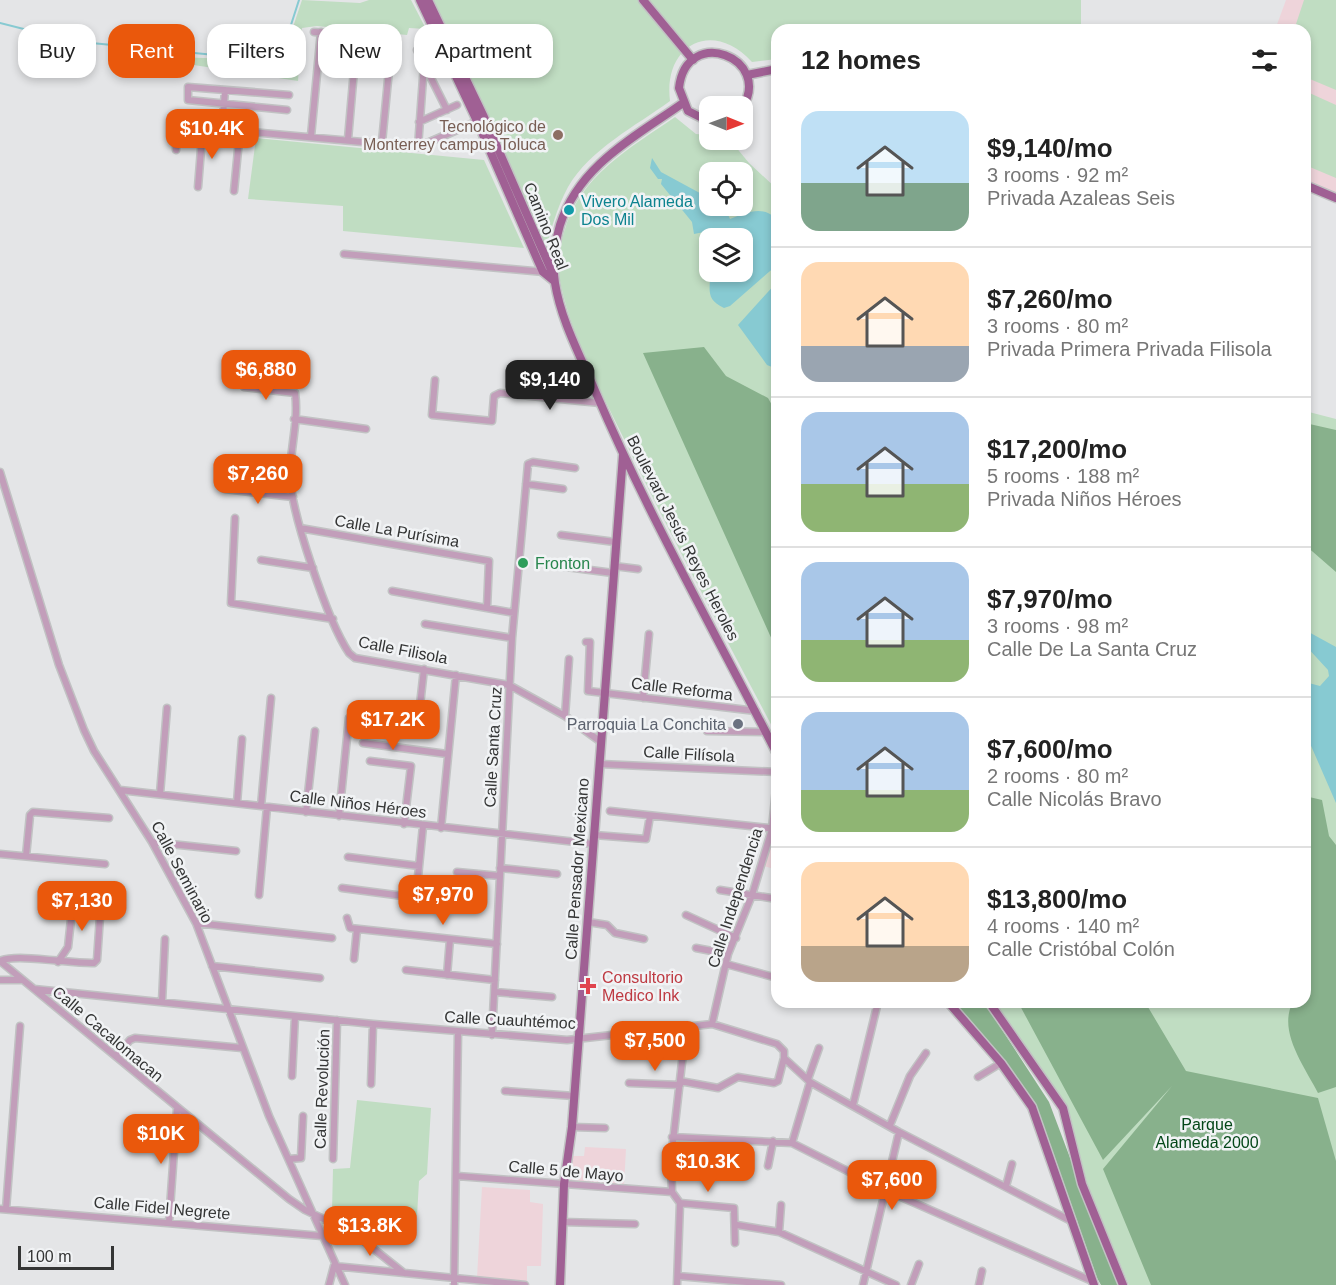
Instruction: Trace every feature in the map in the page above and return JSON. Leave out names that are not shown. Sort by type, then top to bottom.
[{"type":"main road","name":"Camino Real","points":[[420,0],[481,119]]},
{"type":"main road","name":"Camino Real","points":[[428,0],[547,270],[554,281]]},
{"type":"main road","points":[[643,0],[693,60]]},
{"type":"main road","points":[[699,118],[695,117],[683,103],[680,80],[693,60],[709,53],[723,54],[738,61],[747,75],[749,90],[747,96]]},
{"type":"main road","points":[[747,75],[771,70]]},
{"type":"main road","name":"Boulevard Jesús Reyes Heroles","points":[[683,103],[604,159],[588,174],[577,189],[561,223],[555,252],[554,281],[561,309],[623,455],[771,742]]},
{"type":"main road","points":[[1311,188],[1336,198]]},
{"type":"main road","name":"Calle Pensador Mexicano","points":[[560,1285],[564,1184],[572,1127],[623,455]]},
{"type":"main road","points":[[953,1008],[1022,1091],[1036,1116],[1093,1283]]},
{"type":"main road","points":[[993,1008],[1063,1108],[1082,1184],[1123,1285]]},
{"type":"street","points":[[311,136],[324,33],[314,32]]},
{"type":"street","points":[[348,139],[353,78]]},
{"type":"street","points":[[382,142],[388,78]]},
{"type":"street","points":[[418,147],[423,78]]},
{"type":"street","points":[[431,78],[447,110]]},
{"type":"street","points":[[280,95],[283,110],[187,98],[190,87],[289,95]]},
{"type":"street","points":[[222,129],[225,90]]},
{"type":"street","points":[[419,122],[457,105]]},
{"type":"street","points":[[198,187],[204,128],[418,147],[481,119]]},
{"type":"street","points":[[176,150],[177,126]]},
{"type":"street","points":[[234,191],[240,130]]},
{"type":"street","points":[[177,135],[202,137]]},
{"type":"street","points":[[344,254],[547,270]]},
{"type":"street","points":[[435,380],[432,415],[492,421],[494,396],[500,393],[600,403]]},
{"type":"street","name":"Calle Filisola","points":[[244,387],[295,393],[290,475],[300,528],[344,647],[351,656],[509,685],[565,716],[601,742]]},
{"type":"street","points":[[294,419],[366,429]]},
{"type":"street","name":"Calle Santa Cruz","points":[[492,1035],[509,685],[526,484],[530,462],[575,468]]},
{"type":"street","name":"Calle Seminario","points":[[0,472],[37,597],[69,693],[94,751],[152,842],[196,923],[242,1048],[334,1266],[345,1285]]},
{"type":"street","points":[[526,484],[563,489]]},
{"type":"street","points":[[225,489],[294,497]]},
{"type":"street","points":[[235,518],[231,603],[333,619]]},
{"type":"street","name":"Calle La Purísima","points":[[300,528],[489,561],[487,608]]},
{"type":"street","points":[[561,535],[615,542]]},
{"type":"street","points":[[261,560],[314,568]]},
{"type":"street","points":[[559,566],[614,570],[638,569]]},
{"type":"street","points":[[392,591],[514,613]]},
{"type":"street","points":[[425,624],[512,638]]},
{"type":"street","points":[[643,698],[649,634]]},
{"type":"street","name":"Calle Reforma","points":[[588,642],[588,691],[756,711]]},
{"type":"street","points":[[565,716],[569,659]]},
{"type":"street","points":[[419,714],[424,669]]},
{"type":"street","points":[[441,828],[456,675]]},
{"type":"street","points":[[259,895],[271,698]]},
{"type":"street","points":[[160,794],[167,708]]},
{"type":"street","points":[[339,816],[349,718]]},
{"type":"street","points":[[306,812],[315,731]]},
{"type":"street","points":[[707,731],[766,732]]},
{"type":"street","points":[[237,803],[242,739]]},
{"type":"street","points":[[363,743],[447,754]]},
{"type":"street","points":[[370,761],[411,766],[404,824]]},
{"type":"street","name":"Calle Filísola","points":[[600,764],[771,772]]},
{"type":"street","name":"Calle Niños Héroes","points":[[120,790],[441,828],[593,839],[646,839],[650,816]]},
{"type":"street","points":[[610,811],[771,829]]},
{"type":"street","points":[[26,856],[30,815],[33,812],[109,818]]},
{"type":"street","points":[[416,897],[423,826]]},
{"type":"street","name":"Calle Independencia","points":[[712,1024],[728,954],[736,938],[771,840]]},
{"type":"street","points":[[152,842],[236,851]]},
{"type":"street","points":[[0,854],[105,864]]},
{"type":"street","points":[[348,857],[419,866]]},
{"type":"street","points":[[500,868],[557,874]]},
{"type":"street","points":[[457,872],[500,876]]},
{"type":"street","points":[[342,888],[434,900]]},
{"type":"street","points":[[720,890],[771,898]]},
{"type":"street","points":[[58,962],[68,947],[73,901]]},
{"type":"street","points":[[0,961],[14,957],[58,962],[96,962],[101,902]]},
{"type":"street","points":[[687,915],[736,938]]},
{"type":"street","points":[[347,918],[348,927],[357,929],[497,944]]},
{"type":"street","points":[[588,922],[607,925],[615,933],[644,939]]},
{"type":"street","points":[[196,923],[333,938]]},
{"type":"street","points":[[354,959],[357,929]]},
{"type":"street","points":[[162,1002],[165,939]]},
{"type":"street","points":[[447,975],[450,939]]},
{"type":"street","points":[[696,948],[728,954]]},
{"type":"street","name":"Calle Cacalomacan","points":[[0,961],[289,1199],[313,1214],[355,1234],[404,1273]]},
{"type":"street","points":[[726,964],[771,976]]},
{"type":"street","points":[[212,966],[320,978]]},
{"type":"street","points":[[406,970],[495,980]]},
{"type":"street","points":[[0,980],[23,980]]},
{"type":"street","name":"Calle Cuauhtémoc","points":[[34,989],[492,1035],[579,1039],[712,1024],[777,1044],[784,1051],[784,1058],[809,1080],[899,1132],[1073,1222]]},
{"type":"street","points":[[495,992],[552,997]]},
{"type":"street","points":[[853,1105],[877,1008]]},
{"type":"street","points":[[292,1076],[294,1016]]},
{"type":"street","name":"Calle Revolución","points":[[333,1159],[337,1020]]},
{"type":"street","points":[[371,1084],[373,1024]]},
{"type":"street","points":[[3,1209],[20,1026]]},
{"type":"street","points":[[677,1285],[680,1203],[672,1192],[672,1137],[686,1027]]},
{"type":"street","points":[[454,1285],[458,1032]]},
{"type":"street","points":[[116,1056],[130,1040],[135,1038],[242,1048]]},
{"type":"street","points":[[792,1143],[819,1048]]},
{"type":"street","points":[[890,1125],[912,1070],[926,1053]]},
{"type":"street","points":[[629,1083],[680,1083],[718,1088],[738,1077],[774,1083],[778,1081],[784,1058]]},
{"type":"street","points":[[978,1077],[1000,1063]]},
{"type":"street","points":[[505,1091],[574,1096]]},
{"type":"street","points":[[169,1222],[177,1109]]},
{"type":"street","points":[[288,1159],[301,1158],[303,1116]]},
{"type":"street","points":[[572,1127],[605,1128]]},
{"type":"street","points":[[863,1285],[899,1132]]},
{"type":"street","points":[[672,1137],[792,1143],[885,1190],[1093,1283]]},
{"type":"street","points":[[768,1167],[773,1142]]},
{"type":"street","points":[[1006,1186],[1012,1164]]},
{"type":"street","name":"Calle 5 de Mayo","points":[[457,1176],[672,1192]]},
{"type":"street","points":[[680,1203],[732,1207],[736,1210],[735,1243]]},
{"type":"street","points":[[779,1232],[781,1205]]},
{"type":"street","name":"Calle Fidel Negrete","points":[[3,1209],[322,1236]]},
{"type":"street","points":[[562,1222],[635,1224]]},
{"type":"street","points":[[736,1225],[779,1232],[896,1285]]},
{"type":"street","points":[[911,1285],[919,1264]]},
{"type":"street","points":[[329,1285],[334,1266],[525,1285]]},
{"type":"street","points":[[979,1285],[982,1271]]},
{"type":"street","points":[[678,1276],[781,1285]]},
{"type":"shaded area","points":[[1286,0],[1336,0],[1336,196],[1311,185],[1311,24],[1277,24]]},
{"type":"shaded area","points":[[771,846],[771,868],[764,866]]},
{"type":"shaded area","points":[[585,1147],[626,1149],[624,1185],[570,1180],[572,1156],[584,1156]]},
{"type":"shaded area","points":[[482,1187],[530,1190],[530,1202],[543,1204],[541,1266],[527,1266],[527,1282],[477,1278]]},
{"type":"green space","points":[[302,0],[360,3],[369,0],[411,0],[423,24],[414,24],[414,28],[409,28],[407,35],[402,34],[402,24],[318,24],[318,26],[306,27],[306,24],[294,24]]},
{"type":"green space","name":"Tecnológico de Monterrey campus Toluca","points":[[432,0],[1081,0],[1081,24],[771,24],[771,60],[752,62],[737,49],[722,42],[707,40],[694,44],[683,52],[674,65],[670,81],[670,101],[601,150],[577,173],[561,202],[545,252],[470,78],[553,78],[553,24],[445,24]]},
{"type":"green space","points":[[1304,0],[1336,0],[1336,90],[1311,80],[1311,24],[1296,24]]},
{"type":"green space","points":[[195,58],[207,58],[207,67],[195,65]]},
{"type":"green space","points":[[278,78],[298,78],[298,81]]},
{"type":"green space","points":[[1311,94],[1336,105],[1336,178],[1311,168]]},
{"type":"green space","points":[[675,117],[699,134],[699,150],[738,150],[748,162],[699,162],[699,216],[753,216],[753,167],[771,183],[771,725],[662,516],[597,384],[566,306],[559,265],[562,238],[571,212],[582,194],[608,165]]},
{"type":"green space","name":"Tecnológico de Monterrey campus Toluca","points":[[256,138],[484,160],[524,248],[343,231],[343,206],[248,199]]},
{"type":"green space","points":[[704,347],[726,376],[768,398],[771,403],[771,638],[643,353]]},
{"type":"green space","name":"Parque Alameda 2000","points":[[1311,413],[1336,419],[1336,1285],[1129,1285],[1089,1190],[1067,1107],[997,1008],[1311,1008]]},
{"type":"green space","points":[[1311,424],[1336,430],[1336,572],[1311,550]]},
{"type":"green space","points":[[1311,797],[1322,800],[1329,836],[1336,845],[1336,1087],[1318,1093],[1290,1037],[1291,1008],[1311,1008]]},
{"type":"green space","points":[[959,1008],[988,1008],[1049,1102],[1118,1285],[1101,1285],[1097,1278],[1036,1104]]},
{"type":"green space","points":[[1021,1008],[1149,1008],[1186,1071],[1318,1098],[1336,1161],[1336,1285],[1151,1285],[1103,1169],[1172,1086],[1103,1160]]},
{"type":"green space","points":[[357,1100],[431,1108],[427,1174],[419,1181],[417,1216],[332,1211],[333,1169],[350,1168]]},
{"type":"water","points":[[652,158],[661,172],[699,193],[699,216],[729,216],[730,219],[738,216],[753,216],[755,211],[771,215],[771,270],[730,306],[724,308],[714,301],[710,293],[710,282],[753,282],[753,228],[699,228],[699,233],[694,234],[692,222],[661,184],[662,179],[658,179],[650,168]]},
{"type":"water","points":[[771,289],[771,367],[767,365],[738,325]]},
{"type":"water","points":[[1311,633],[1336,647],[1336,803],[1311,746],[1311,684],[1320,686],[1329,676],[1328,670],[1311,652]]},
{"type":"waterway","points":[[0,23],[71,41],[276,61],[281,56],[299,0]]},
{"type":"place","name":"Tecnológico de Monterrey campus Toluca","points":[[558,135]]},
{"type":"place","name":"Vivero Alameda Dos Mil","points":[[569,210]]},
{"type":"place","name":"Fronton","points":[[523,563]]},
{"type":"place","name":"Parroquia La Conchita","points":[[738,724]]},
{"type":"place","name":"Consultorio Medico Ink","points":[[588,986]]}]
